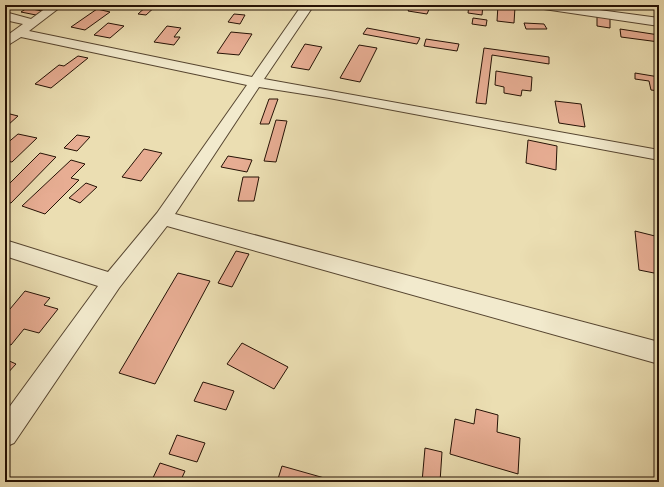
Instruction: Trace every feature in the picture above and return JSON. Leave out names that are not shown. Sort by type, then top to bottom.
[{"type":"street","points":[[5,43],[58,5]]},
{"type":"street","points":[[5,434],[112,282],[163,218],[254,82],[308,5]]},
{"type":"street","points":[[537,5],[659,22]]},
{"type":"street","points":[[5,16],[34,23]]},
{"type":"street","points":[[19,33],[254,82],[329,94],[659,155]]},
{"type":"street","points":[[163,218],[659,353]]},
{"type":"street","points":[[5,248],[112,282]]},
{"type":"building","points":[[148,5],[157,5],[146,15],[138,14]]},
{"type":"building","points":[[216,5],[243,5],[239,9]]},
{"type":"building","points":[[411,5],[431,5],[427,14],[408,11]]},
{"type":"building","points":[[469,5],[483,5],[482,15],[468,13]]},
{"type":"building","points":[[498,5],[515,7],[514,23],[497,21]]},
{"type":"building","points":[[27,8],[42,11],[36,15],[21,12]]},
{"type":"building","points":[[97,9],[110,12],[85,30],[71,27]]},
{"type":"building","points":[[234,14],[245,15],[240,24],[228,22]]},
{"type":"building","points":[[597,16],[610,18],[610,28],[597,26]]},
{"type":"building","points":[[473,18],[487,20],[486,26],[472,24]]},
{"type":"building","points":[[108,23],[124,26],[110,38],[94,35]]},
{"type":"building","points":[[524,23],[544,24],[547,29],[526,29]]},
{"type":"building","points":[[167,26],[181,28],[174,37],[180,37],[174,45],[154,42]]},
{"type":"building","points":[[367,28],[420,38],[417,44],[363,34]]},
{"type":"building","points":[[620,29],[659,35],[659,42],[621,37]]},
{"type":"building","points":[[231,32],[252,34],[239,55],[217,53]]},
{"type":"building","points":[[426,39],[459,44],[457,51],[424,46]]},
{"type":"building","points":[[305,44],[322,47],[309,70],[291,67]]},
{"type":"building","points":[[359,45],[377,48],[360,82],[340,78]]},
{"type":"building","points":[[484,48],[549,57],[549,64],[492,55],[486,104],[476,103]]},
{"type":"building","points":[[78,56],[88,58],[51,88],[35,84],[59,65],[64,66]]},
{"type":"building","points":[[496,71],[532,77],[531,91],[522,90],[521,96],[504,93],[504,87],[495,85]]},
{"type":"building","points":[[635,73],[659,77],[659,91],[651,90],[649,81],[635,79]]},
{"type":"building","points":[[269,99],[278,99],[269,124],[260,124]]},
{"type":"building","points":[[555,101],[581,104],[585,127],[559,123]]},
{"type":"building","points":[[6,113],[18,116],[8,125],[5,124]]},
{"type":"building","points":[[276,120],[287,121],[276,162],[264,161]]},
{"type":"building","points":[[18,134],[37,138],[12,162],[5,161],[5,145]]},
{"type":"building","points":[[77,135],[90,137],[77,151],[64,148]]},
{"type":"building","points":[[528,140],[557,146],[556,170],[526,163]]},
{"type":"building","points":[[144,149],[162,153],[141,181],[122,177]]},
{"type":"building","points":[[40,153],[56,157],[11,203],[5,202],[5,188]]},
{"type":"building","points":[[228,156],[252,160],[247,172],[221,167]]},
{"type":"building","points":[[71,160],[85,164],[71,178],[79,180],[45,214],[22,206]]},
{"type":"building","points":[[243,177],[259,177],[254,201],[238,201]]},
{"type":"building","points":[[86,183],[97,187],[80,203],[69,198]]},
{"type":"building","points":[[635,231],[659,237],[659,274],[639,270]]},
{"type":"building","points":[[236,251],[249,254],[232,287],[218,283]]},
{"type":"building","points":[[178,273],[210,281],[155,384],[119,373]]},
{"type":"building","points":[[25,291],[50,298],[44,305],[58,309],[39,333],[24,329],[11,345],[5,343],[5,315]]},
{"type":"building","points":[[242,343],[288,367],[274,389],[227,364]]},
{"type":"building","points":[[5,359],[16,364],[5,376]]},
{"type":"building","points":[[203,382],[234,391],[226,410],[194,401]]},
{"type":"building","points":[[476,409],[498,415],[497,432],[520,438],[518,474],[450,454],[455,419],[474,424]]},
{"type":"building","points":[[177,435],[205,443],[197,462],[169,454]]},
{"type":"building","points":[[425,448],[442,452],[440,482],[422,482]]},
{"type":"building","points":[[160,463],[185,471],[180,482],[151,482]]},
{"type":"building","points":[[282,466],[335,481],[335,482],[277,482]]}]
